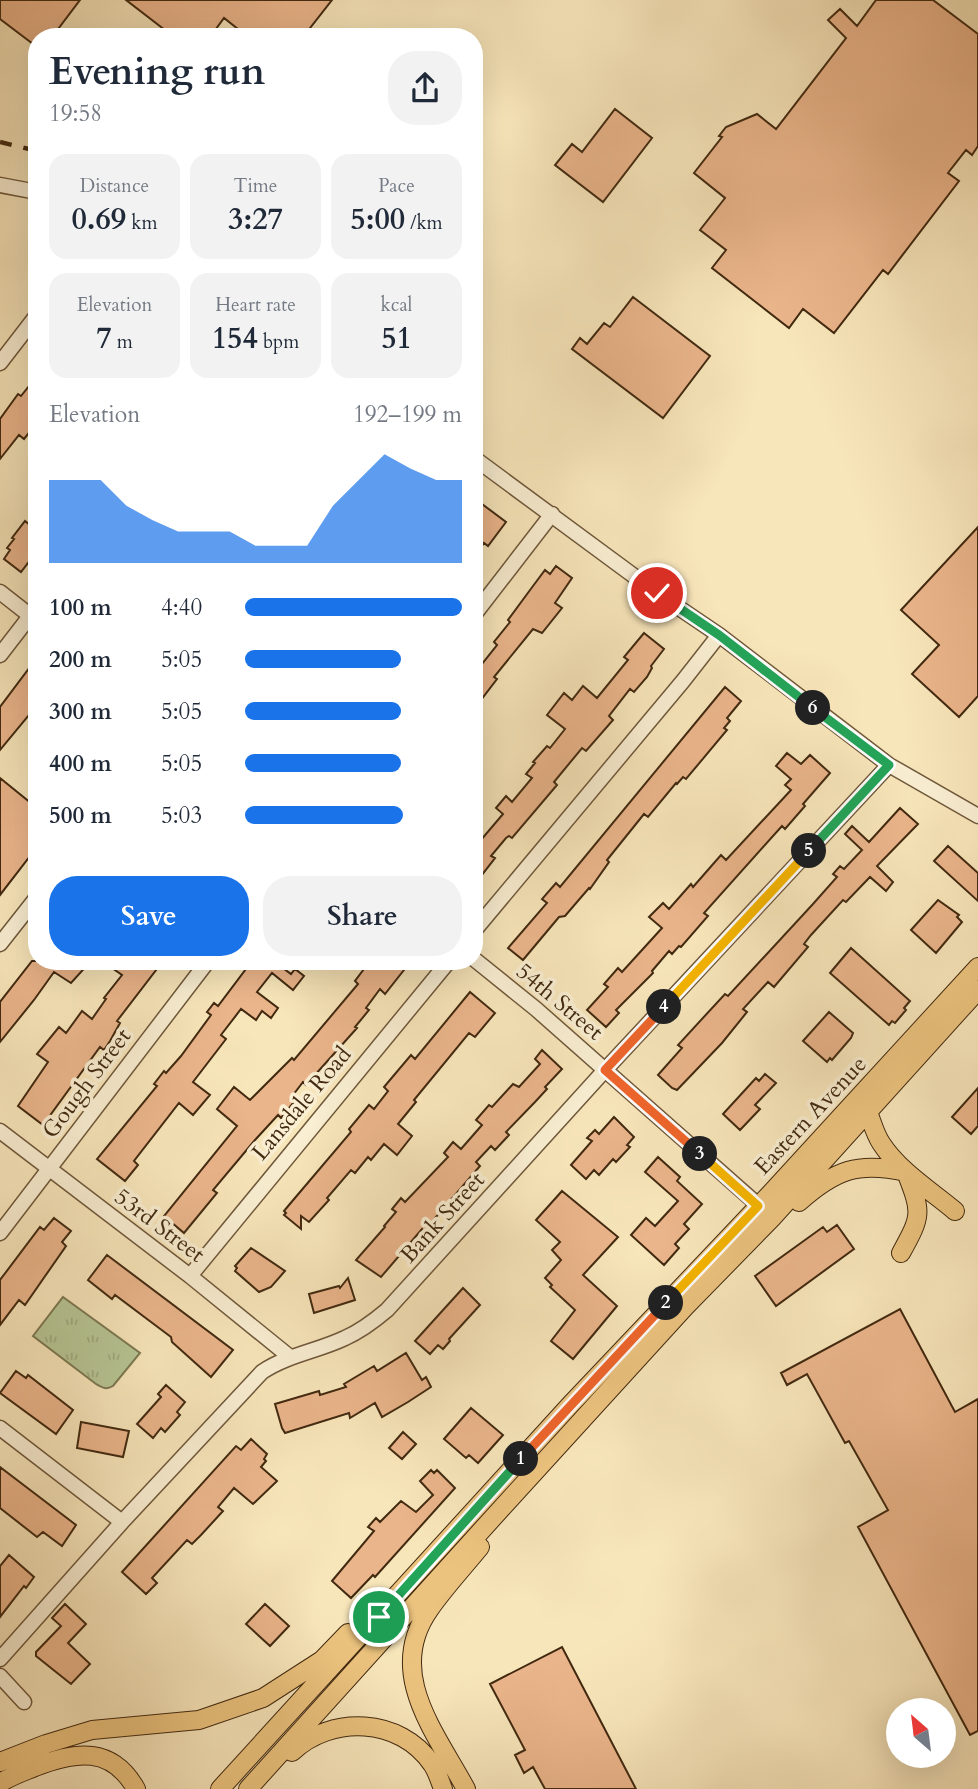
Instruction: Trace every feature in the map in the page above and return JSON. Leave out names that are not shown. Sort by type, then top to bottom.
[{"type":"main road","name":"Eastern Avenue","points":[[220,1789],[570,1405],[978,967]]},
{"type":"main road","name":"Eastern Avenue","points":[[248,1789],[685,1307],[772,1218],[978,990]]},
{"type":"main road","points":[[917,1058],[978,1008]]},
{"type":"main road","points":[[890,1064],[868,1112],[881,1142],[906,1172],[919,1209],[917,1223],[901,1253]]},
{"type":"main road","points":[[772,1218],[790,1210],[830,1177],[856,1167],[883,1167],[906,1172],[955,1211]]},
{"type":"main road","points":[[466,1789],[419,1701],[411,1673],[410,1657],[428,1611],[488,1537],[499,1511]]},
{"type":"main road","points":[[0,1762],[92,1730],[198,1720],[263,1698],[322,1660],[352,1628],[379,1617]]},
{"type":"main road","points":[[255,1789],[304,1741],[332,1728],[350,1726],[373,1726],[400,1736],[417,1748],[432,1764],[443,1789]]},
{"type":"main road","points":[[0,1783],[53,1760],[73,1755],[91,1755],[110,1760],[126,1773],[136,1789]]},
{"type":"street","points":[[0,185],[28,190]]},
{"type":"street","points":[[0,363],[28,327]]},
{"type":"street","points":[[483,464],[657,593],[719,635],[889,765],[978,816]]},
{"type":"street","points":[[483,603],[552,514]]},
{"type":"street","points":[[0,592],[28,610]]},
{"type":"street","points":[[0,655],[28,622]]},
{"type":"street","points":[[483,920],[719,635]]},
{"type":"street","name":"Bank Street","points":[[0,1659],[122,1522],[262,1372],[290,1357],[343,1339],[371,1324],[387,1310],[605,1070],[889,765]]},
{"type":"street","points":[[0,944],[28,908]]},
{"type":"street","name":"54th Street","points":[[483,967],[772,1218]]},
{"type":"street","name":"Gough Street","points":[[0,1233],[201,970]]},
{"type":"street","name":"Lansdale Road","points":[[190,1276],[442,970]]},
{"type":"street","name":"53rd Street","points":[[0,1130],[190,1276],[290,1357]]},
{"type":"street","points":[[0,1428],[122,1522]]},
{"type":"street","points":[[0,1676],[24,1702]]},
{"type":"green space","points":[[63,1297],[140,1353],[113,1386],[104,1388],[96,1384],[33,1336]]},
{"type":"building","points":[[0,0],[80,0],[59,28],[28,28],[28,40],[0,19]]},
{"type":"building","points":[[126,0],[332,0],[310,28],[237,28],[224,18],[217,28],[162,28]]},
{"type":"building","points":[[876,0],[933,0],[978,34],[978,146],[972,155],[966,150],[948,173],[959,181],[888,274],[883,270],[834,333],[803,309],[789,328],[712,268],[726,250],[700,230],[725,198],[694,173],[722,137],[719,136],[726,127],[757,114],[776,129],[846,38],[828,20],[840,9],[857,26]]},
{"type":"building","points":[[615,109],[652,138],[603,202],[555,165],[572,144],[582,152]]},
{"type":"building","points":[[633,297],[710,356],[663,418],[572,349],[580,338],[587,344],[604,323],[610,327]]},
{"type":"building","points":[[28,387],[28,434],[24,439],[19,435],[0,459],[0,419],[18,394],[21,396]]},
{"type":"building","points":[[483,505],[506,522],[488,546],[484,543]]},
{"type":"building","points":[[25,521],[28,523],[28,563],[21,572],[4,559],[10,550],[7,548],[14,539],[12,538]]},
{"type":"building","points":[[978,527],[978,696],[959,717],[912,674],[939,645],[901,610]]},
{"type":"building","points":[[556,566],[572,578],[555,603],[562,608],[542,633],[533,629],[494,677],[497,679],[483,697],[483,663],[497,645],[494,642],[545,570],[550,574]]},
{"type":"building","points":[[644,633],[664,649],[651,666],[647,677],[634,692],[630,689],[609,716],[613,720],[586,751],[582,748],[554,782],[557,785],[512,838],[506,838],[491,856],[495,858],[483,873],[483,837],[503,814],[496,808],[506,796],[512,802],[532,778],[526,774],[535,763],[533,762],[547,746],[550,748],[565,729],[547,715],[564,693],[572,700],[583,686],[597,698],[628,660],[624,657]]},
{"type":"building","points":[[28,670],[28,716],[0,750],[0,707]]},
{"type":"building","points":[[725,687],[741,701],[727,718],[730,721],[724,728],[727,730],[686,779],[683,777],[676,783],[648,817],[644,814],[607,860],[609,862],[590,889],[565,916],[559,917],[523,960],[508,948],[547,903],[542,899],[556,883],[560,887]]},
{"type":"building","points":[[787,753],[801,764],[810,755],[830,773],[785,829],[782,826],[704,913],[708,916],[681,947],[672,954],[669,951],[653,973],[616,1010],[619,1013],[606,1027],[587,1010],[608,987],[604,984],[618,968],[622,972],[662,928],[649,917],[663,903],[669,909],[721,855],[726,860],[791,790],[785,785],[791,779],[776,766]]},
{"type":"building","points":[[0,778],[28,801],[28,859],[0,895]]},
{"type":"building","points":[[900,808],[918,824],[877,866],[893,882],[886,891],[870,877],[846,902],[843,900],[811,935],[804,944],[808,947],[774,987],[768,982],[743,1009],[747,1012],[722,1043],[677,1090],[672,1088],[658,1075],[682,1048],[678,1045],[725,994],[728,996],[813,904],[837,877],[833,874],[840,866],[844,869],[862,850],[845,834],[852,826],[869,842]]},
{"type":"building","points":[[948,846],[978,873],[978,901],[934,861]]},
{"type":"building","points":[[938,900],[959,915],[957,917],[962,922],[936,953],[911,930]]},
{"type":"building","points":[[851,948],[910,1001],[895,1023],[892,1021],[889,1025],[830,973]]},
{"type":"building","points":[[28,966],[28,970],[83,970],[71,983],[54,972],[0,1042],[0,1002]]},
{"type":"building","points":[[115,970],[156,970],[117,1021],[120,1023],[104,1050],[100,1047],[43,1125],[18,1106],[48,1062],[37,1054],[59,1027],[66,1033],[82,1011],[92,1019],[122,975]]},
{"type":"building","points":[[245,970],[286,970],[291,974],[296,970],[304,976],[293,990],[272,973],[257,992],[278,1008],[271,1018],[262,1011],[256,1020],[241,1009],[221,1035],[226,1039],[193,1082],[210,1095],[193,1115],[179,1103],[134,1161],[138,1165],[125,1181],[97,1159],[157,1086],[154,1084],[164,1071],[166,1073],[181,1056],[211,1015],[207,1012],[214,1003],[218,1006]]},
{"type":"building","points":[[363,970],[404,970],[385,994],[380,989],[366,1008],[369,1010],[355,1027],[357,1028],[306,1085],[303,1082],[290,1099],[294,1102],[281,1118],[278,1115],[213,1190],[217,1193],[184,1233],[164,1216],[237,1126],[217,1109],[234,1087],[250,1100],[292,1058],[294,1060],[358,984],[355,981]]},
{"type":"building","points":[[470,992],[495,1013],[475,1037],[469,1033],[414,1100],[416,1102],[398,1124],[412,1136],[397,1155],[384,1144],[371,1160],[368,1157],[355,1173],[351,1170],[309,1222],[301,1216],[301,1229],[284,1215],[284,1211],[351,1132],[349,1129],[369,1105],[374,1109],[388,1091],[384,1087],[411,1055],[415,1059]]},
{"type":"building","points":[[829,1012],[853,1033],[832,1060],[830,1058],[827,1062],[803,1041]]},
{"type":"building","points":[[542,1050],[562,1069],[506,1132],[509,1135],[495,1150],[491,1146],[476,1162],[480,1166],[424,1231],[422,1229],[381,1277],[356,1260],[396,1212],[392,1209],[401,1198],[405,1202],[448,1157],[444,1153],[453,1142],[461,1149],[482,1125],[476,1120],[489,1105],[492,1107],[513,1084],[519,1087],[540,1064],[535,1059]]},
{"type":"building","points":[[765,1074],[776,1083],[755,1105],[760,1109],[740,1130],[723,1114],[756,1078],[759,1081]]},
{"type":"building","points":[[978,1088],[978,1126],[971,1134],[952,1117]]},
{"type":"building","points":[[614,1117],[634,1137],[627,1145],[630,1147],[616,1162],[613,1159],[599,1175],[594,1170],[586,1179],[571,1165],[592,1141],[587,1138],[595,1130],[599,1134]]},
{"type":"building","points":[[658,1157],[680,1177],[677,1181],[702,1204],[684,1224],[689,1229],[675,1244],[679,1248],[664,1265],[631,1235],[646,1218],[655,1226],[678,1201],[645,1172]]},
{"type":"building","points":[[562,1191],[618,1237],[583,1275],[617,1306],[573,1359],[551,1341],[575,1310],[550,1287],[552,1285],[545,1278],[561,1260],[552,1250],[560,1242],[536,1220]]},
{"type":"building","points":[[54,1218],[71,1231],[62,1242],[66,1246],[25,1305],[19,1300],[0,1325],[0,1280],[40,1227],[44,1230]]},
{"type":"building","points":[[837,1225],[854,1249],[776,1306],[755,1276],[823,1227],[827,1232]]},
{"type":"building","points":[[251,1248],[285,1271],[271,1287],[259,1292],[235,1271],[235,1266]]},
{"type":"building","points":[[107,1255],[233,1350],[211,1377],[172,1342],[171,1337],[115,1295],[112,1299],[88,1280]]},
{"type":"building","points":[[348,1278],[355,1300],[314,1313],[309,1294],[339,1286],[340,1288]]},
{"type":"building","points":[[463,1288],[480,1305],[443,1349],[438,1345],[430,1354],[415,1341]]},
{"type":"building","points":[[900,1309],[955,1412],[978,1399],[978,1731],[970,1735],[956,1709],[956,1698],[950,1698],[858,1527],[888,1510],[849,1441],[845,1443],[807,1374],[787,1385],[781,1373]]},
{"type":"building","points":[[406,1353],[422,1380],[426,1377],[431,1387],[382,1417],[375,1403],[350,1418],[349,1413],[285,1433],[275,1404],[319,1391],[320,1395],[346,1387],[344,1384],[374,1366],[377,1371]]},
{"type":"building","points":[[16,1371],[26,1378],[28,1375],[73,1410],[56,1434],[0,1393]]},
{"type":"building","points":[[166,1385],[185,1402],[177,1412],[180,1415],[165,1432],[161,1428],[153,1438],[137,1424],[161,1397],[158,1394]]},
{"type":"building","points":[[471,1408],[503,1435],[478,1463],[469,1455],[466,1458],[444,1439]]},
{"type":"building","points":[[81,1422],[129,1431],[123,1457],[77,1448]]},
{"type":"building","points":[[403,1432],[416,1444],[402,1459],[389,1448]]},
{"type":"building","points":[[251,1439],[267,1454],[261,1467],[277,1481],[253,1504],[234,1488],[218,1507],[223,1511],[192,1544],[187,1540],[152,1578],[157,1583],[146,1594],[122,1572],[236,1446],[241,1450]]},
{"type":"building","points":[[0,1467],[76,1525],[62,1546],[43,1532],[37,1537],[0,1508]]},
{"type":"building","points":[[431,1470],[434,1473],[437,1470],[455,1488],[375,1577],[373,1575],[351,1598],[332,1581],[374,1531],[368,1527],[376,1518],[380,1522],[401,1501],[416,1512],[433,1495],[420,1481]]},
{"type":"building","points":[[9,1555],[34,1577],[0,1617],[0,1566]]},
{"type":"building","points":[[65,1604],[86,1624],[68,1643],[90,1664],[71,1684],[36,1656],[36,1652],[61,1626],[52,1618]]},
{"type":"building","points":[[265,1604],[289,1626],[270,1646],[246,1624]]},
{"type":"building","points":[[562,1647],[636,1789],[545,1789],[533,1767],[524,1773],[515,1755],[525,1750],[490,1684]]},
{"type":"railway","points":[[0,142],[28,149]]},
{"type":"route","points":[[379,1617],[570,1405],[758,1206],[605,1070],[889,765],[719,635],[657,593]]}]
